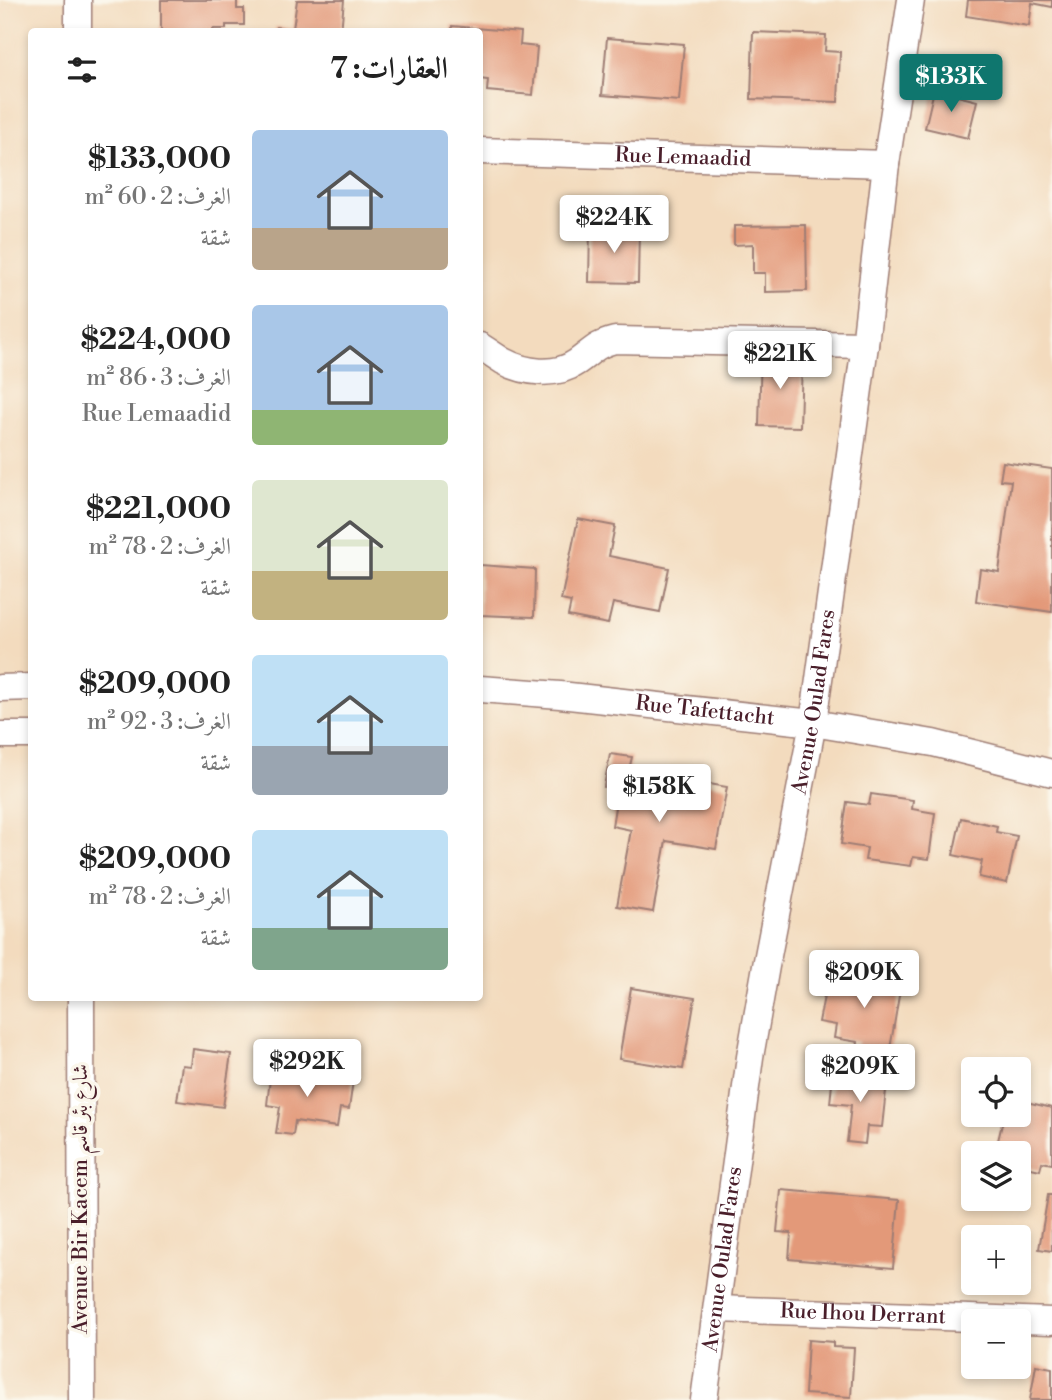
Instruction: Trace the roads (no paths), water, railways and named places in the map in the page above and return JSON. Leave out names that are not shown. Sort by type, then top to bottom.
[{"type":"street","points":[[78,0],[78,28]]},
{"type":"street","name":"Avenue Oulad Fares","points":[[704,1400],[750,1057],[813,723],[865,345],[886,164],[911,0]]},
{"type":"street","name":"Rue Lemaadid","points":[[483,151],[886,164]]},
{"type":"street","points":[[483,348],[512,365],[547,371],[567,368],[593,348],[615,340],[865,345]]},
{"type":"street","points":[[0,688],[28,687]]},
{"type":"street","name":"Rue Tafettacht","points":[[483,689],[813,723],[933,743],[1052,773]]},
{"type":"street","points":[[0,736],[28,735]]},
{"type":"street","name":"Avenue Bir Kacem شارع بئر قاسم","points":[[81,1001],[82,1400]]},
{"type":"street","name":"Rue Ihou Derrant","points":[[718,1309],[1052,1321]]}]
